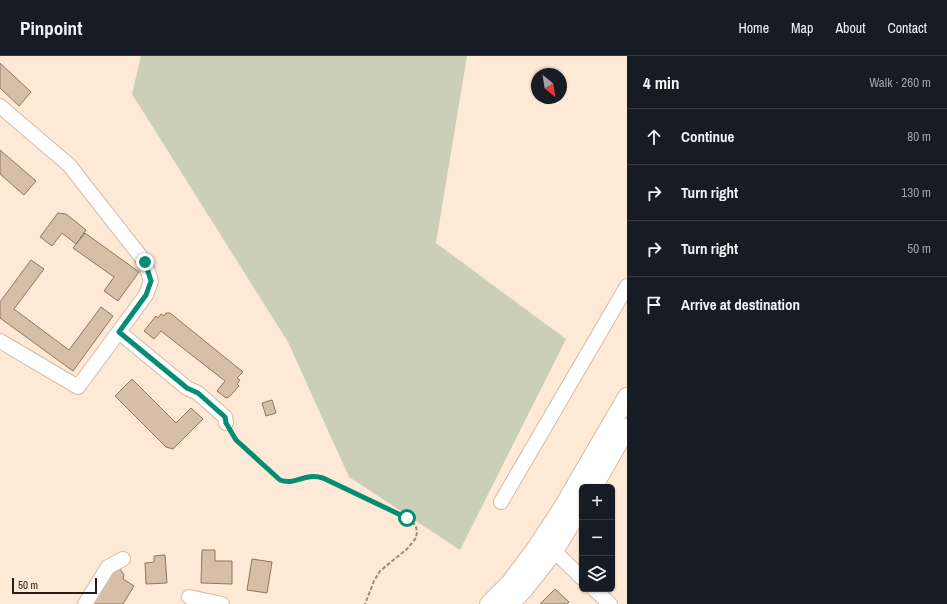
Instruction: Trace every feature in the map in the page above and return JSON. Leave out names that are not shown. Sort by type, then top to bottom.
[{"type":"main road","points":[[489,604],[511,582],[537,547],[563,507],[627,397]]},
{"type":"main road","points":[[595,484],[627,428]]},
{"type":"main road","points":[[510,604],[554,551],[579,510]]},
{"type":"street","points":[[0,106],[69,166],[145,262],[151,281],[146,295],[78,387],[0,341]]},
{"type":"street","points":[[501,502],[627,286]]},
{"type":"street","points":[[119,332],[187,388],[198,393],[225,417],[226,423]]},
{"type":"street","points":[[554,551],[579,575]]},
{"type":"street","points":[[85,604],[108,567],[123,559]]},
{"type":"street","points":[[597,592],[610,604]]},
{"type":"street","points":[[189,597],[222,604]]},
{"type":"path","points":[[226,423],[236,440],[280,480],[290,482],[310,476],[323,478],[396,512],[413,522],[417,532],[416,538],[407,549],[380,571],[374,581],[365,604]]},
{"type":"green space","points":[[141,56],[467,56],[436,243],[566,339],[460,550],[349,477],[288,342],[132,94]]},
{"type":"building","points":[[0,63],[31,92],[19,106],[0,88]]},
{"type":"building","points":[[0,150],[36,181],[24,195],[0,174]]},
{"type":"building","points":[[58,213],[66,214],[86,230],[76,244],[62,233],[52,246],[40,237]]},
{"type":"building","points":[[85,233],[139,272],[118,301],[104,291],[114,277],[73,248]]},
{"type":"building","points":[[31,260],[44,269],[14,309],[69,350],[101,307],[113,316],[73,371],[0,318],[0,302]]},
{"type":"building","points":[[166,313],[170,313],[243,372],[237,378],[240,380],[237,384],[239,386],[229,397],[226,398],[217,391],[225,381],[161,331],[154,339],[144,331],[156,316],[158,318],[161,314],[164,316]]},
{"type":"building","points":[[132,379],[176,423],[191,408],[203,419],[173,449],[166,447],[115,396]]},
{"type":"building","points":[[272,400],[276,413],[266,416],[262,403]]},
{"type":"building","points":[[202,550],[215,550],[215,561],[232,561],[232,584],[201,583]]},
{"type":"building","points":[[165,555],[167,583],[146,584],[145,563],[154,562],[154,556]]},
{"type":"building","points":[[252,559],[272,562],[267,593],[247,590]]},
{"type":"building","points":[[120,569],[124,575],[123,579],[134,586],[123,604],[93,604],[112,573]]},
{"type":"building","points":[[555,589],[569,602],[567,604],[540,604]]},
{"type":"route","points":[[145,262],[151,281],[146,295],[119,332],[187,388],[198,393],[225,417],[226,423],[236,440],[280,480],[290,482],[310,476],[323,478],[407,518]]}]
